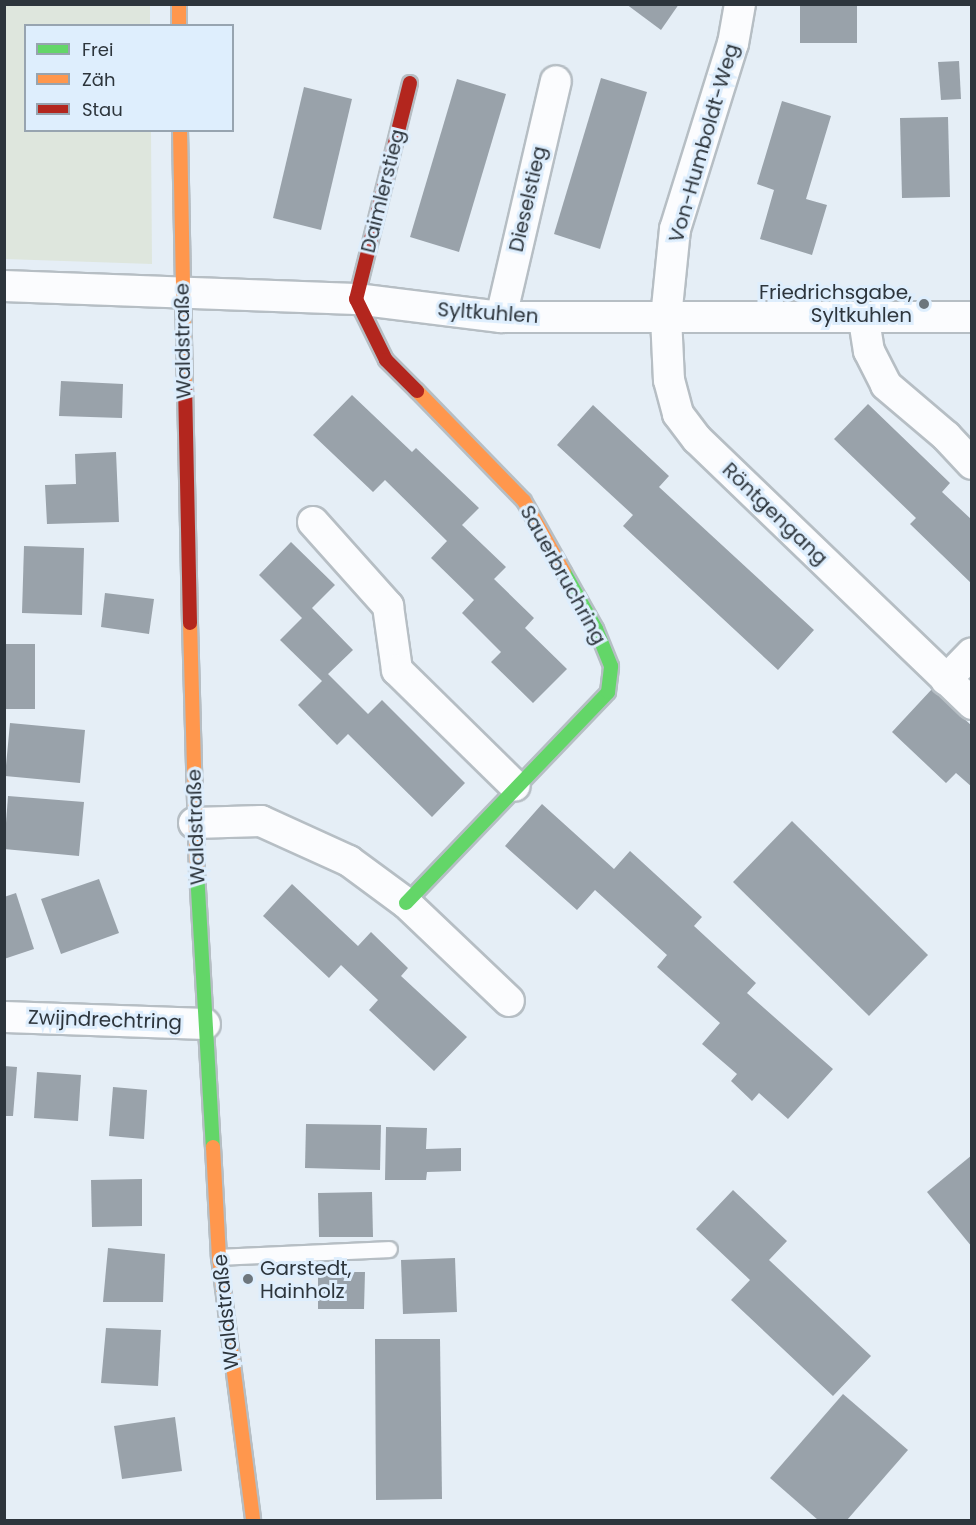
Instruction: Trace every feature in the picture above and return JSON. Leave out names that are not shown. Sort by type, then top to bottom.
[{"type":"street","points":[[179,4],[179,24]]},
{"type":"street","name":"Von-Humboldt-Weg","points":[[666,317],[675,229],[734,43],[740,4]]},
{"type":"street","name":"Dieselstieg","points":[[501,317],[556,81]]},
{"type":"street","name":"Daimlerstieg","points":[[356,299],[410,83]]},
{"type":"street","name":"Waldstraße","points":[[180,132],[195,823],[205,1024],[219,1257],[253,1521]]},
{"type":"street","name":"Syltkuhlen","points":[[4,286],[356,299],[501,317],[864,320],[972,317]]},
{"type":"street","name":"Sauerbruchring","points":[[356,299],[386,360],[524,501],[596,629],[610,666],[608,692],[515,786],[406,903]]},
{"type":"street","name":"Röntgengang","points":[[666,317],[669,380],[678,414],[697,439],[972,704]]},
{"type":"street","points":[[864,320],[869,351],[886,384],[946,436],[972,464]]},
{"type":"street","points":[[313,522],[388,606],[397,670],[515,786]]},
{"type":"street","points":[[946,680],[972,653]]},
{"type":"street","points":[[195,823],[261,821],[349,861],[406,903],[509,1001]]},
{"type":"street","name":"Zwijndrechtring","points":[[4,1017],[205,1024]]},
{"type":"lane","points":[[219,1257],[389,1249]]},
{"type":"shaded area","points":[[5,4],[150,5],[150,24],[24,24],[24,132],[151,132],[152,264],[5,259]]},
{"type":"building","points":[[626,4],[679,4],[661,30]]},
{"type":"building","points":[[800,4],[857,4],[857,43],[800,43]]},
{"type":"building","points":[[959,61],[961,99],[941,100],[938,62]]},
{"type":"building","points":[[601,78],[647,92],[600,249],[554,234]]},
{"type":"building","points":[[457,79],[506,94],[459,252],[410,237]]},
{"type":"building","points":[[304,87],[352,99],[321,230],[273,218]]},
{"type":"building","points":[[782,101],[831,116],[806,199],[827,205],[812,255],[760,239],[774,190],[757,184]]},
{"type":"building","points":[[948,117],[950,197],[902,198],[900,118]]},
{"type":"building","points":[[61,381],[123,384],[122,418],[59,416]]},
{"type":"building","points":[[352,395],[412,452],[416,448],[479,508],[462,525],[506,567],[494,579],[534,618],[525,628],[567,669],[533,703],[491,662],[501,652],[462,613],[474,600],[431,558],[447,541],[385,480],[373,492],[313,435]]},
{"type":"building","points":[[868,404],[950,483],[942,492],[972,520],[972,584],[910,524],[916,518],[834,439]]},
{"type":"building","points":[[593,405],[669,476],[659,487],[814,630],[778,670],[623,526],[633,515],[557,445]]},
{"type":"building","points":[[116,452],[119,522],[47,524],[45,485],[76,484],[75,454]]},
{"type":"building","points":[[291,542],[335,585],[312,608],[353,650],[328,674],[368,714],[382,700],[465,783],[432,817],[348,734],[337,745],[298,705],[322,681],[280,640],[302,618],[259,575]]},
{"type":"building","points":[[24,546],[84,548],[82,615],[22,613]]},
{"type":"building","points":[[105,593],[154,599],[149,634],[101,627]]},
{"type":"building","points":[[4,644],[35,644],[35,709],[4,709]]},
{"type":"building","points":[[932,689],[972,726],[972,787],[956,773],[946,783],[892,732]]},
{"type":"building","points":[[10,723],[85,730],[80,783],[5,776]]},
{"type":"building","points":[[8,796],[84,802],[79,856],[4,849]]},
{"type":"building","points":[[542,804],[614,869],[630,851],[702,917],[694,926],[756,983],[747,993],[833,1069],[788,1119],[759,1093],[752,1101],[731,1081],[737,1074],[702,1044],[720,1023],[657,967],[667,955],[595,890],[577,910],[505,846]]},
{"type":"building","points":[[792,821],[928,955],[869,1016],[733,882]]},
{"type":"building","points":[[99,879],[119,933],[61,954],[41,899]]},
{"type":"building","points":[[292,884],[358,946],[371,932],[408,968],[401,976],[467,1037],[434,1071],[369,1010],[378,1000],[341,965],[329,978],[263,916]]},
{"type":"building","points":[[16,893],[34,949],[4,959],[4,897]]},
{"type":"building","points":[[4,1066],[17,1067],[13,1116],[4,1116]]},
{"type":"building","points":[[37,1072],[81,1075],[78,1121],[34,1118]]},
{"type":"building","points":[[113,1087],[147,1090],[144,1139],[109,1136]]},
{"type":"building","points":[[306,1124],[381,1125],[380,1170],[305,1168]]},
{"type":"building","points":[[386,1127],[427,1128],[426,1149],[461,1148],[461,1171],[427,1172],[426,1180],[385,1180]]},
{"type":"building","points":[[972,1155],[972,1247],[927,1192]]},
{"type":"building","points":[[142,1179],[142,1226],[92,1227],[91,1180]]},
{"type":"building","points":[[733,1190],[787,1241],[769,1260],[871,1356],[833,1396],[731,1300],[750,1280],[696,1229]]},
{"type":"building","points":[[372,1192],[373,1237],[319,1237],[318,1193]]},
{"type":"building","points":[[108,1248],[165,1254],[163,1302],[103,1302]]},
{"type":"building","points":[[455,1258],[457,1312],[403,1314],[401,1260]]},
{"type":"building","points":[[318,1272],[365,1272],[364,1309],[318,1309]]},
{"type":"building","points":[[106,1328],[161,1330],[158,1386],[101,1383]]},
{"type":"building","points":[[375,1339],[440,1339],[442,1499],[376,1500]]},
{"type":"building","points":[[843,1394],[908,1450],[847,1520],[818,1520],[770,1478]]},
{"type":"building","points":[[175,1417],[182,1471],[122,1479],[114,1426]]},
{"type":"traffic: fast","points":[[406,903],[608,692],[611,666],[596,629],[564,572]]},
{"type":"traffic: fast","points":[[197,872],[213,1147]]},
{"type":"traffic: slow","points":[[179,4],[179,24]]},
{"type":"traffic: slow","points":[[180,132],[185,385]]},
{"type":"traffic: slow","points":[[417,391],[524,501],[564,572]]},
{"type":"traffic: slow","points":[[190,623],[197,872]]},
{"type":"traffic: slow","points":[[213,1147],[219,1257],[253,1520]]},
{"type":"traffic: jam","points":[[410,83],[356,299],[386,360],[417,391]]},
{"type":"traffic: jam","points":[[185,385],[190,623]]},
{"type":"place","name":"Friedrichsgabe, Syltkuhlen","points":[[924,304]]},
{"type":"place","name":"Garstedt, Hainholz","points":[[248,1279]]}]
